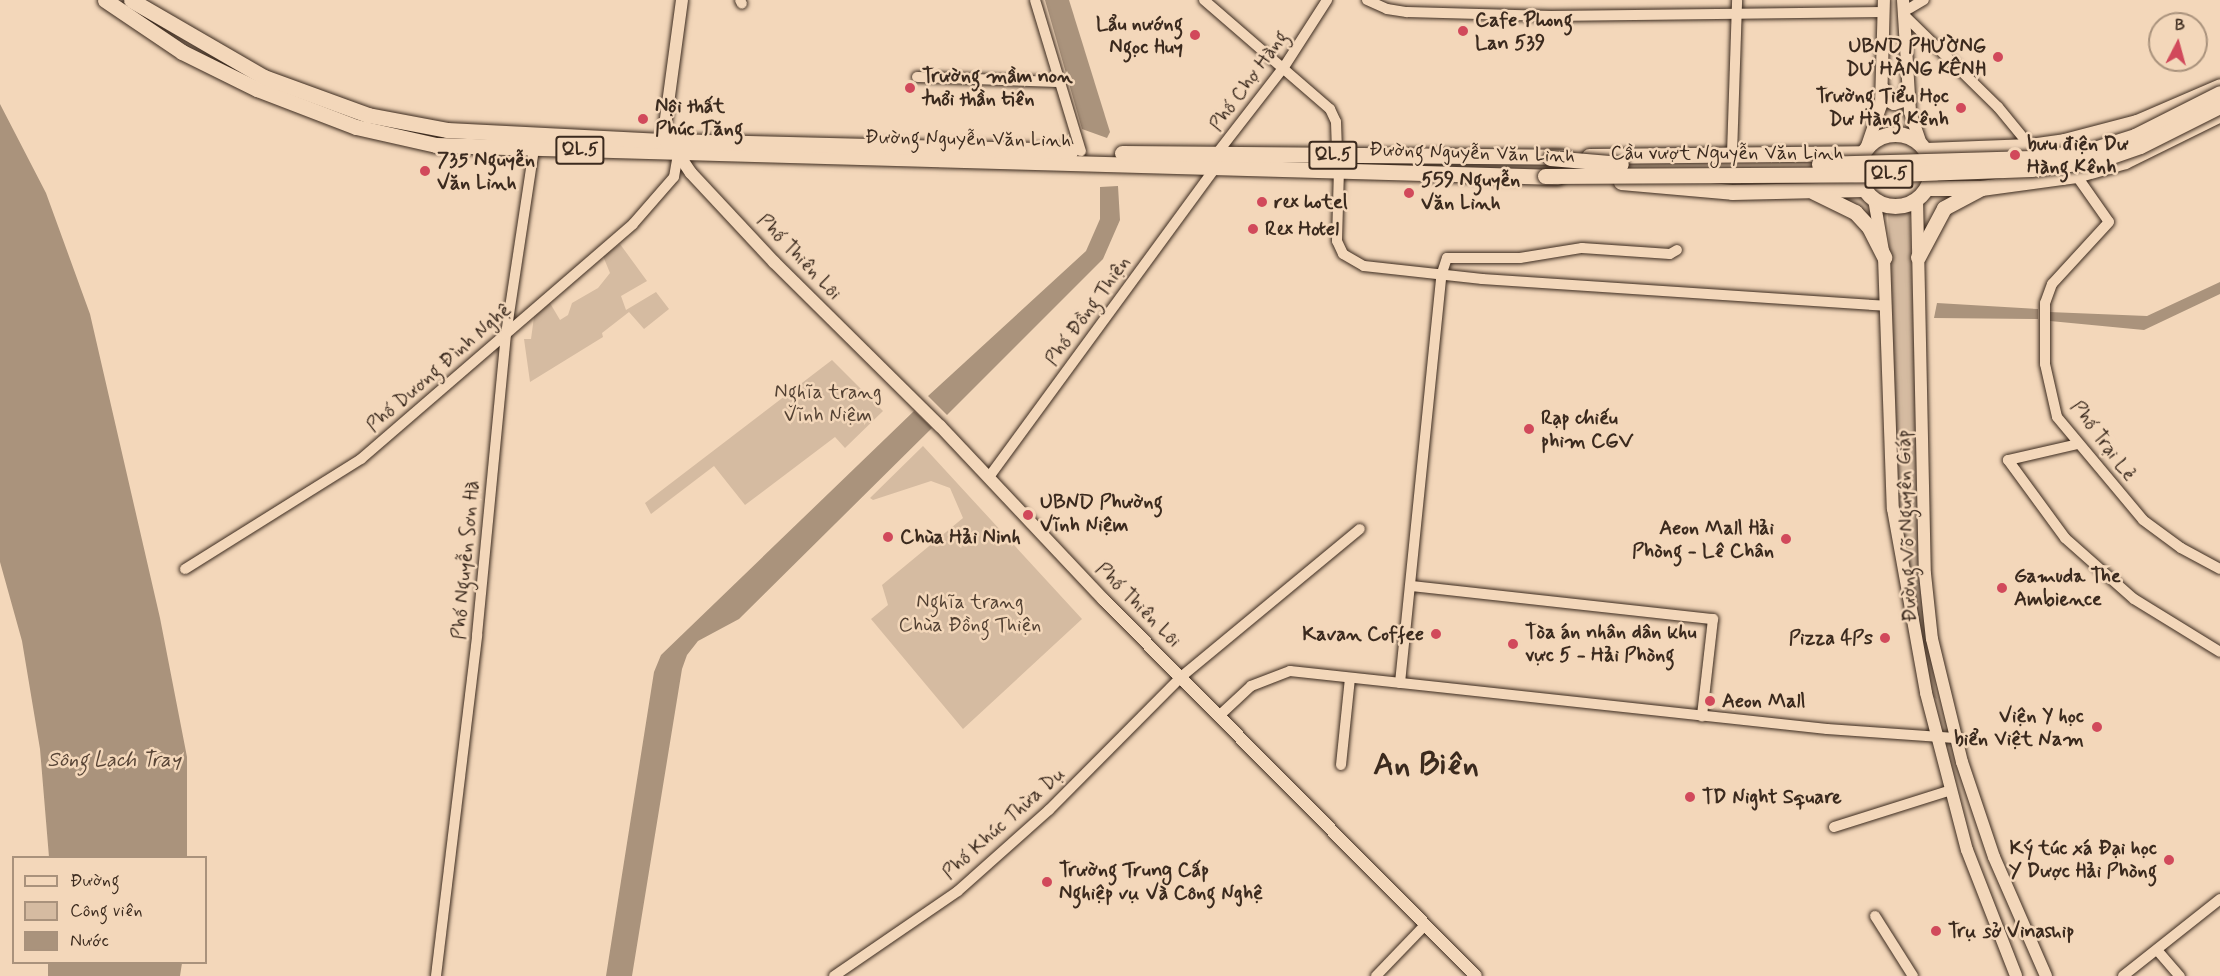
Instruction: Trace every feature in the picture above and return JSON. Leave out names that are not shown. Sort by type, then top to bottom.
[{"type":"highway","name":"Đường Nguyễn Văn Linh","points":[[105,0],[193,57],[257,89],[356,127],[436,145],[678,154],[1085,157]]},
{"type":"highway","name":"Đường Nguyễn Văn Linh","points":[[131,0],[264,77],[368,115],[447,130],[1085,157],[1338,162],[1731,192],[1800,189],[1869,194]]},
{"type":"highway","name":"QL.5","points":[[1923,147],[2030,146],[2137,122],[2220,86]]},
{"type":"highway","name":"Cầu vượt Nguyễn Văn Linh","points":[[1550,158],[1603,163],[1731,165],[2032,158],[2088,151],[2135,136],[2220,93]]},
{"type":"highway","name":"Cầu vượt Nguyễn Văn Linh","points":[[1545,176],[1896,174],[2031,169],[2100,160],[2140,146],[2220,106]]},
{"type":"highway","name":"QL.5","points":[[1922,193],[1989,187],[2076,175],[2125,160],[2180,136],[2220,114]]},
{"type":"highway","points":[[1893,134],[1923,147],[1931,169],[1922,193],[1899,206],[1869,194],[1858,171],[1865,149],[1893,134]]},
{"type":"highway","points":[[1918,257],[1944,208],[1989,187],[1981,175],[1981,157],[1993,148]]},
{"type":"highway","name":"Đường Nguyễn Văn Linh","points":[[1338,162],[1789,154],[1865,149]]},
{"type":"highway","points":[[1789,154],[1797,157],[1805,170],[1800,189],[1855,212],[1869,227],[1884,257]]},
{"type":"main road","points":[[667,141],[664,133],[682,0]]},
{"type":"main road","points":[[1884,6],[1886,100],[1894,104],[1904,101],[1906,82]]},
{"type":"main road","points":[[1903,8],[1906,82],[1910,112],[1923,147]]},
{"type":"main road","points":[[1865,149],[1881,105],[1884,81]]},
{"type":"main road","name":"Phố Thiên Lôi","points":[[667,141],[691,173],[774,262],[940,426],[1182,677],[1221,714],[1476,976]]},
{"type":"main road","name":"Đường Võ Nguyên Giáp","points":[[1922,193],[1918,257],[1925,574],[1932,639],[1955,738],[1994,857],[2046,976]]},
{"type":"main road","name":"Đường Võ Nguyên Giáp","points":[[1869,194],[1884,257],[1893,509],[1936,739],[1967,850],[2016,976]]},
{"type":"street","points":[[1035,0],[1059,82],[1085,157]]},
{"type":"street","points":[[1204,0],[1334,114],[1338,162],[1337,241],[1343,254],[1364,266],[1441,276],[1886,306]]},
{"type":"street","name":"Phố Chợ Hàng","points":[[1218,159],[1284,68],[1327,0]]},
{"type":"street","points":[[1367,0],[1387,9],[1407,12],[1551,16],[1737,14],[1884,6]]},
{"type":"street","points":[[1732,154],[1737,0]]},
{"type":"street","points":[[1924,0],[1903,8],[1998,107],[2030,146]]},
{"type":"street","points":[[917,77],[1059,82]]},
{"type":"street","name":"Phố Nguyễn Sơn Hà","points":[[436,976],[477,635],[506,334],[534,148]]},
{"type":"street","name":"Phố Dương Đình Nghệ","points":[[185,569],[361,459],[633,224],[674,177],[678,154]]},
{"type":"street","name":"Phố Đồng Thiện","points":[[989,477],[1218,159]]},
{"type":"street","name":"Phố Trại Lẻ","points":[[2076,175],[2109,222],[2052,284],[2045,303],[2043,328],[2045,364],[2057,417],[2143,520],[2181,549],[2220,569]]},
{"type":"street","points":[[1400,683],[1412,586],[1441,276],[1451,255],[1520,258],[1582,248],[1670,254],[1677,250]]},
{"type":"street","points":[[2078,444],[2008,460],[2066,538],[2082,553],[2134,599],[2220,652]]},
{"type":"street","name":"Phố Khúc Thừa Dụ","points":[[834,976],[958,891],[1049,810],[1182,677],[1360,529]]},
{"type":"street","points":[[1412,586],[1713,619],[1702,716]]},
{"type":"street","points":[[1221,714],[1251,686],[1290,671],[1702,716],[1936,739],[1955,738]]},
{"type":"street","points":[[1341,765],[1350,678]]},
{"type":"street","points":[[1834,827],[1951,790]]},
{"type":"street","points":[[2123,976],[2220,899]]},
{"type":"street","points":[[1875,916],[1913,976]]},
{"type":"street","points":[[1376,976],[1425,925]]},
{"type":"street","points":[[2157,950],[2180,976]]},
{"type":"green space","points":[[1888,213],[1909,213],[1910,217],[1921,590],[1937,699],[1933,697],[1899,518]]},
{"type":"green space","points":[[620,244],[647,281],[621,296],[626,310],[656,292],[669,309],[644,329],[629,312],[602,333],[603,337],[530,382],[524,339],[531,339],[534,317],[550,303],[560,320],[568,315],[572,303],[598,288],[610,273],[603,256]]},
{"type":"green space","name":"Nghĩa trang Vĩnh Niệm","points":[[832,360],[883,411],[845,448],[835,437],[745,505],[714,466],[651,514],[645,503]]},
{"type":"green space","name":"Nghĩa trang Chùa Đồng Thiện","points":[[923,446],[1082,619],[963,729],[871,619],[888,605],[882,585],[963,518],[950,488],[931,481],[873,500],[870,498]]},
{"type":"water","points":[[1045,0],[1069,0],[1110,132],[1107,138],[1082,129]]},
{"type":"water","name":"Sông Lạch Tray","points":[[0,104],[46,193],[90,314],[160,618],[187,757],[187,856],[49,856],[40,749],[22,641],[0,562]]},
{"type":"water","points":[[1118,186],[1120,220],[1103,259],[947,415],[928,396],[1086,251],[1100,219],[1100,187]]},
{"type":"water","points":[[2220,282],[2220,294],[2144,330],[2050,321],[2049,312],[2147,316]]},
{"type":"water","points":[[1937,303],[2038,309],[2038,319],[1934,318]]},
{"type":"water","points":[[914,411],[932,428],[739,619],[698,641],[687,655],[682,669],[632,976],[606,976],[654,672],[661,655]]},
{"type":"water","points":[[48,964],[182,964],[180,976],[48,976]]},
{"type":"place","name":"Cafe Phong Lan 539","points":[[1463,31]]},
{"type":"place","name":"Lẩu nướng Ngọc Huy","points":[[1195,35]]},
{"type":"place","name":"UBND PHƯỜNG DƯ HÀNG KÊNH","points":[[1998,57]]},
{"type":"place","name":"Trường mầm non tuổi thần tiên","points":[[910,88]]},
{"type":"place","name":"Trường Tiểu Học Dư Hàng Kênh","points":[[1961,108]]},
{"type":"place","name":"Nội thất Phúc Tăng","points":[[643,119]]},
{"type":"place","name":"bưu điện Dư Hàng Kênh","points":[[2015,155]]},
{"type":"place","name":"735 Nguyễn Văn Linh","points":[[425,171]]},
{"type":"place","name":"559 Nguyễn Văn Linh","points":[[1409,193]]},
{"type":"place","name":"rex hotel","points":[[1262,202]]},
{"type":"place","name":"Rex Hotel","points":[[1253,229]]},
{"type":"place","name":"Rạp chiếu phim CGV","points":[[1529,429]]},
{"type":"place","name":"UBND Phường Vĩnh Niệm","points":[[1028,515]]},
{"type":"place","name":"Chùa Hải Ninh","points":[[888,537]]},
{"type":"place","name":"Aeon Mall Hải Phòng - Lê Chân","points":[[1786,539]]},
{"type":"place","name":"Gamuda The Ambience","points":[[2002,588]]},
{"type":"place","name":"Kavan Coffee","points":[[1436,634]]},
{"type":"place","name":"Pizza 4Ps","points":[[1885,638]]},
{"type":"place","name":"Tòa án nhân dân khu vực 5 - Hải Phòng","points":[[1513,644]]},
{"type":"place","name":"Aeon Mall","points":[[1710,701]]},
{"type":"place","name":"Viện Y học biển Việt Nam","points":[[2097,727]]},
{"type":"place","name":"TD Night Square","points":[[1690,797]]},
{"type":"place","name":"Ký túc xá Đại học Y Dược Hải Phòng","points":[[2169,860]]},
{"type":"place","name":"Trường Trung Cấp Nghiệp vụ Và Công Nghệ","points":[[1047,882]]},
{"type":"place","name":"Trụ sở Vinaship","points":[[1936,931]]},
{"type":"district","name":"An Biên","points":[[1426,765]]}]
